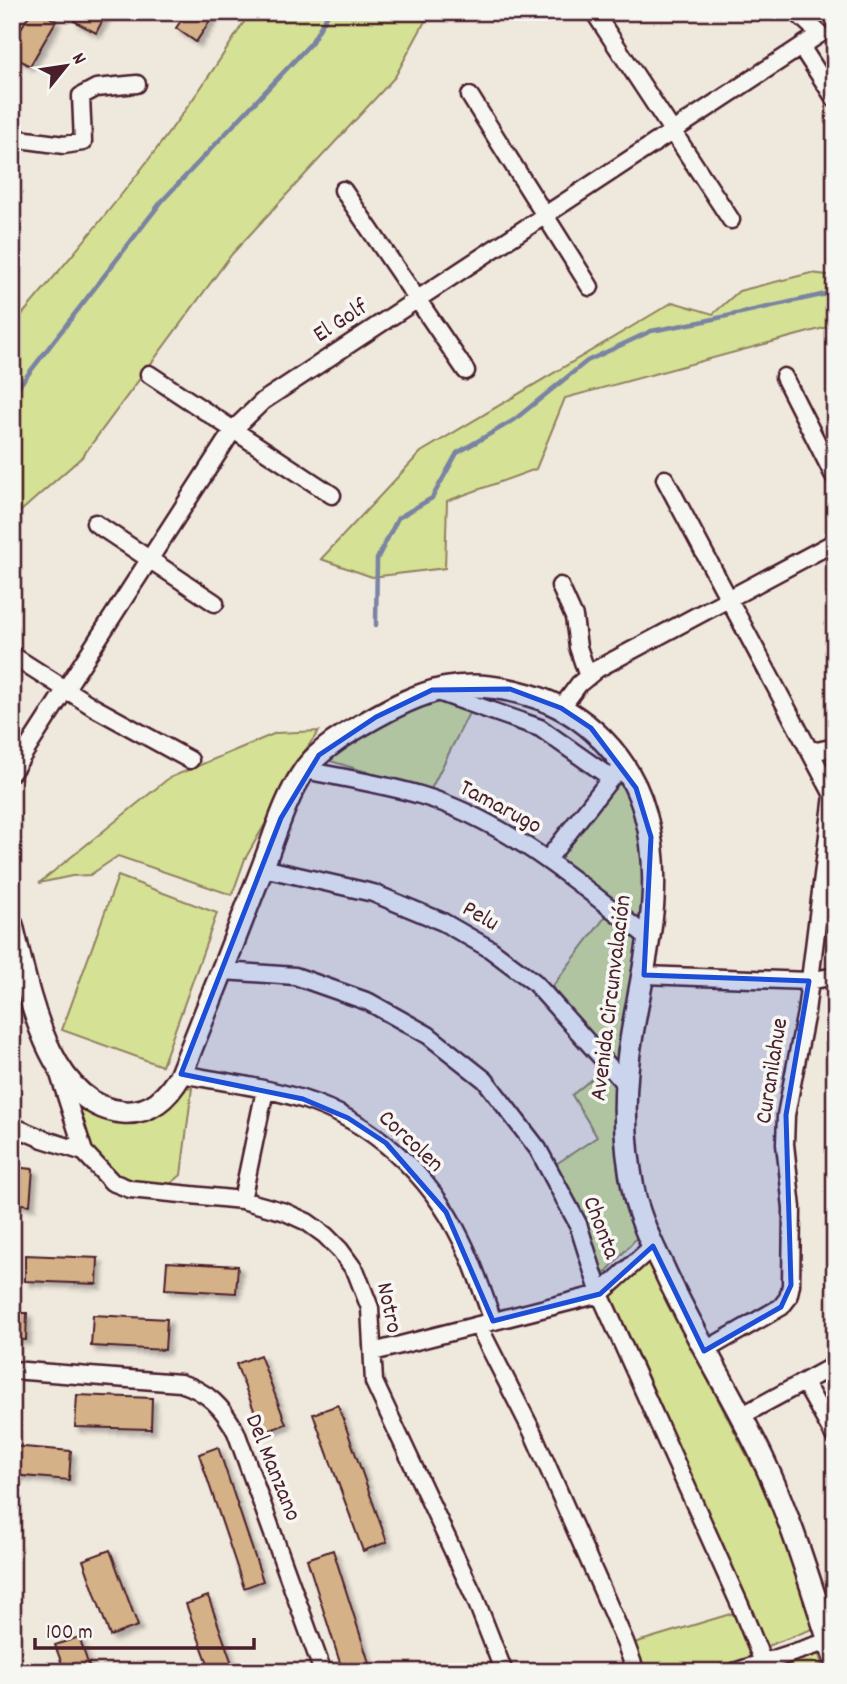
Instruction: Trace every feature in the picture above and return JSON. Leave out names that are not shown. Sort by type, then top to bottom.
[{"type":"street","points":[[594,12],[731,220]]},
{"type":"street","name":"El Golf","points":[[12,772],[233,430],[263,401],[820,34],[796,12]]},
{"type":"street","points":[[802,48],[835,99]]},
{"type":"street","points":[[12,138],[64,145],[82,142],[81,96],[96,88],[137,85]]},
{"type":"street","points":[[470,96],[590,287]]},
{"type":"street","points":[[343,190],[466,371]]},
{"type":"street","points":[[149,374],[332,495]]},
{"type":"street","points":[[784,377],[835,478]]},
{"type":"street","points":[[665,478],[833,794]]},
{"type":"street","points":[[95,523],[215,603]]},
{"type":"street","points":[[561,708],[597,669],[835,542]]},
{"type":"street","points":[[560,586],[574,617],[578,646],[588,677]]},
{"type":"street","points":[[12,655],[95,708],[190,761]]},
{"type":"street","name":"Avenida Circunvalación","points":[[12,925],[33,1007],[56,1061],[71,1084],[99,1106],[123,1112],[149,1109],[164,1099],[181,1074],[281,818],[305,770],[319,755],[348,733],[404,702],[432,690],[479,685],[510,689],[538,697],[591,727],[610,747],[617,773],[645,811],[651,838],[653,872],[650,939],[631,1038],[624,1115],[630,1174],[637,1203],[653,1246],[704,1351],[763,1458],[785,1511],[832,1650]]},
{"type":"street","points":[[432,690],[540,727],[617,773],[548,859]]},
{"type":"street","points":[[810,749],[817,751],[835,747]]},
{"type":"street","name":"Tamarugo","points":[[305,770],[420,795],[472,815],[548,859],[650,939]]},
{"type":"street","name":"Curanilahue","points":[[704,1351],[781,1307],[788,1298],[791,1285],[792,1208],[785,1144],[786,1115],[810,981],[833,794]]},
{"type":"street","name":"Pelu","points":[[263,868],[373,893],[443,922],[490,949],[534,982],[626,1085]]},
{"type":"street","name":"Chonta","points":[[223,971],[295,976],[369,1002],[428,1035],[485,1080],[538,1149],[578,1224],[600,1294],[765,1667]]},
{"type":"street","points":[[644,975],[810,981],[835,976]]},
{"type":"street","points":[[56,1061],[84,1152]]},
{"type":"street","name":"Corcolen","points":[[181,1074],[303,1099],[348,1118],[386,1143],[421,1178],[446,1212],[462,1241],[485,1323],[636,1672]]},
{"type":"street","points":[[242,1200],[265,1090]]},
{"type":"street","name":"Notro","points":[[12,1126],[84,1152],[112,1182],[130,1189],[242,1200],[285,1212],[307,1222],[340,1250],[356,1272],[370,1308],[374,1382],[475,1598],[504,1672]]},
{"type":"street","points":[[373,1352],[600,1294],[653,1246]]},
{"type":"street","points":[[741,1416],[835,1365]]},
{"type":"street","name":"Del Manzano","points":[[12,1370],[180,1383],[194,1387],[218,1403],[236,1432],[323,1672]]},
{"type":"street","points":[[804,1382],[835,1437]]},
{"type":"street","points":[[733,1672],[832,1650]]},
{"type":"highlighted area","points":[[510,689],[561,708],[591,728],[636,788],[651,837],[644,975],[809,981],[786,1115],[791,1285],[781,1307],[704,1351],[653,1246],[600,1294],[493,1321],[446,1212],[386,1143],[348,1118],[303,1099],[181,1074],[281,818],[319,755],[376,717],[432,690]]},
{"type":"green space","points":[[250,12],[430,12],[395,77],[232,254],[82,457],[12,519],[12,336],[20,317],[82,244],[170,131]]},
{"type":"green space","points":[[811,273],[835,276],[835,325],[565,398],[536,469],[447,501],[445,568],[372,577],[321,559],[421,452],[673,302],[713,314],[739,291]]},
{"type":"green space","points":[[440,694],[472,707],[430,791],[327,760],[391,717]]},
{"type":"green space","points":[[319,731],[289,773],[269,817],[245,859],[232,895],[118,856],[90,875],[39,883],[169,778],[276,733]]},
{"type":"green space","points":[[613,784],[624,785],[641,822],[647,883],[644,930],[555,860]]},
{"type":"green space","points":[[118,876],[217,913],[162,1066],[62,1030]]},
{"type":"green space","points":[[609,912],[641,938],[616,1065],[552,987]]},
{"type":"green space","points":[[605,1068],[616,1085],[615,1146],[640,1234],[601,1278],[585,1225],[556,1164],[597,1137],[572,1095]]},
{"type":"green space","points":[[181,1086],[192,1088],[181,1175],[168,1186],[128,1182],[102,1166],[88,1148],[75,1100],[100,1116]]},
{"type":"green space","points":[[643,1254],[774,1508],[815,1628],[765,1647],[608,1289]]},
{"type":"green space","points":[[737,1612],[756,1659],[716,1672],[642,1672],[634,1643]]},
{"type":"green space","points":[[818,1651],[824,1672],[774,1672],[776,1663]]},
{"type":"building","points":[[31,12],[41,12],[56,21],[30,66],[12,55],[12,43]]},
{"type":"building","points":[[79,12],[107,12],[96,33],[74,21]]},
{"type":"building","points":[[187,12],[216,12],[196,42],[176,28]]},
{"type":"building","points":[[12,1167],[33,1169],[30,1205],[12,1203]]},
{"type":"building","points":[[25,1255],[98,1258],[97,1284],[25,1281]]},
{"type":"building","points":[[167,1262],[238,1266],[236,1293],[165,1289]]},
{"type":"building","points":[[12,1313],[27,1313],[26,1340],[12,1339]]},
{"type":"building","points":[[93,1315],[167,1319],[165,1350],[91,1346]]},
{"type":"building","points":[[260,1355],[286,1424],[263,1433],[236,1364]]},
{"type":"building","points":[[77,1395],[152,1398],[151,1429],[75,1427]]},
{"type":"building","points":[[338,1405],[387,1542],[363,1551],[313,1414]]},
{"type":"building","points":[[12,1446],[71,1451],[69,1480],[12,1475]]},
{"type":"building","points":[[218,1447],[263,1581],[244,1588],[199,1454]]},
{"type":"building","points":[[110,1550],[138,1626],[110,1636],[83,1560]]},
{"type":"building","points":[[333,1550],[372,1672],[343,1672],[307,1559]]},
{"type":"building","points":[[208,1596],[235,1672],[211,1672],[186,1604]]},
{"type":"building","points":[[79,1637],[91,1672],[65,1672],[55,1645]]},
{"type":"waterway","points":[[12,395],[162,201],[311,43],[329,12]]},
{"type":"waterway","points":[[376,625],[377,559],[398,518],[432,498],[457,453],[514,420],[587,361],[651,331],[835,292]]}]
